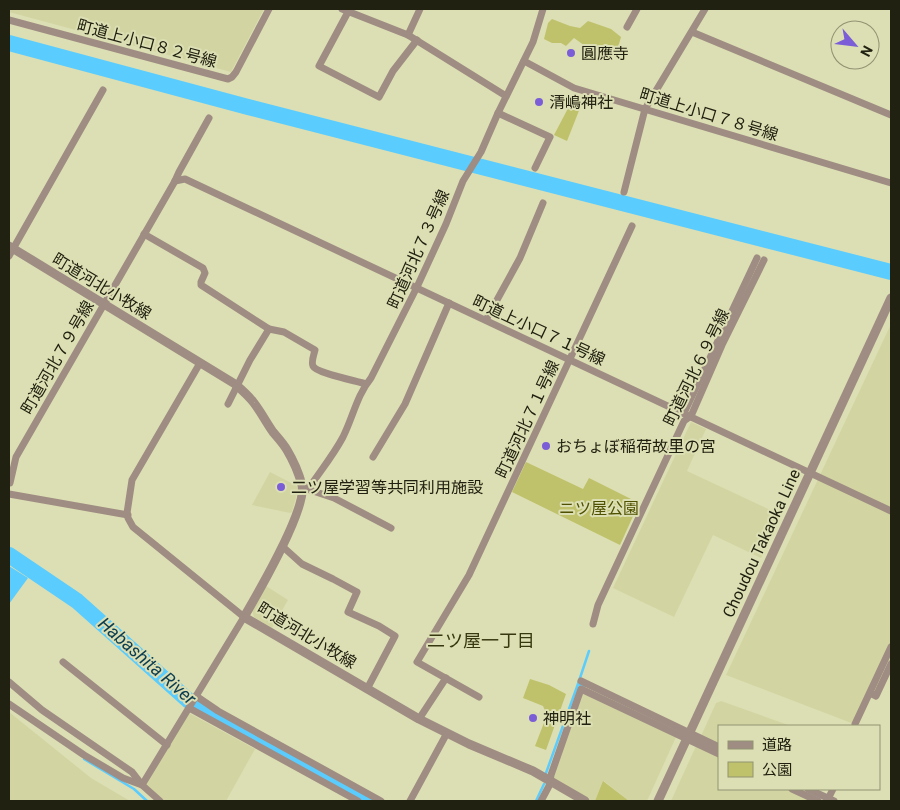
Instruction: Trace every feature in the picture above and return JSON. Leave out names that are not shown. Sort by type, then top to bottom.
[{"type":"street","name":"町道上小口８２号線","points":[[9,20],[228,79],[235,74],[270,9]]},
{"type":"street","points":[[408,35],[420,9]]},
{"type":"street","name":"町道河北７３号線","points":[[305,490],[339,444],[366,384],[383,354],[446,224],[463,181],[478,158],[506,96],[534,42],[543,9]]},
{"type":"street","points":[[627,26],[637,9]]},
{"type":"street","points":[[624,192],[645,109],[705,9]]},
{"type":"street","points":[[417,40],[393,71],[379,97],[319,66],[345,10],[408,35],[417,40],[506,96]]},
{"type":"street","points":[[692,32],[891,115]]},
{"type":"street","name":"町道上小口７８号線","points":[[524,61],[574,88],[891,183]]},
{"type":"street","points":[[10,250],[103,90]]},
{"type":"street","points":[[498,113],[550,136],[535,168]]},
{"type":"street","name":"町道河北７９号線","points":[[10,483],[16,457],[175,181],[209,118]]},
{"type":"street","name":"町道上小口７１号線","points":[[175,181],[185,179],[891,510]]},
{"type":"street","points":[[486,320],[520,258],[543,204]]},
{"type":"street","name":"町道河北７１号線","points":[[479,697],[417,662],[469,575],[632,226]]},
{"type":"street","points":[[144,234],[203,268],[205,273],[201,286],[269,329],[284,332],[315,350],[312,364],[314,368],[325,373],[366,384]]},
{"type":"street","name":"町道河北小牧線","points":[[10,250],[104,304],[237,386],[254,402],[286,449],[305,490],[268,576],[244,617],[447,734],[533,770],[585,801]]},
{"type":"street","name":"町道河北６９号線","points":[[593,624],[598,605],[761,259]]},
{"type":"street","name":"Choudou Takaoka Line","points":[[658,801],[891,298]]},
{"type":"street","points":[[373,457],[405,404],[449,302]]},
{"type":"street","points":[[228,404],[250,360],[269,329]]},
{"type":"street","points":[[142,786],[244,617],[133,527],[128,512],[132,480],[200,363]]},
{"type":"street","points":[[305,490],[334,498],[391,528]]},
{"type":"street","points":[[9,494],[128,512]]},
{"type":"street","points":[[282,546],[302,564],[357,592],[348,612],[379,626],[395,636],[367,689]]},
{"type":"street","points":[[855,724],[891,648]]},
{"type":"street","points":[[63,662],[167,745]]},
{"type":"street","points":[[870,693],[876,696],[891,664]]},
{"type":"street","points":[[420,719],[446,678]]},
{"type":"street","points":[[580,681],[718,753]]},
{"type":"street","points":[[9,682],[42,710],[132,772],[142,786],[160,801]]},
{"type":"street","points":[[542,801],[549,786],[581,689],[688,736],[718,746]]},
{"type":"street","points":[[195,697],[381,801]]},
{"type":"street","points":[[9,704],[84,755],[123,778],[142,786]]},
{"type":"street","points":[[189,708],[358,801]]},
{"type":"street","points":[[410,801],[447,734]]},
{"type":"street","points":[[794,790],[818,801]]},
{"type":"street","points":[[810,790],[830,800]]},
{"type":"shaded area","points":[[9,9],[264,9],[231,72],[9,12]]},
{"type":"shaded area","points":[[891,324],[891,669],[877,699],[870,696],[854,724],[726,675]]},
{"type":"shaded area","points":[[691,422],[706,429],[687,471],[781,515],[761,558],[713,535],[674,617],[613,588]]},
{"type":"shaded area","points":[[270,472],[297,486],[298,491],[292,512],[252,505]]},
{"type":"shaded area","points":[[266,586],[288,600],[272,628],[254,617],[252,610]]},
{"type":"shaded area","points":[[581,693],[676,737],[647,801],[629,801],[604,781],[595,801],[592,801],[551,777]]},
{"type":"shaded area","points":[[721,701],[788,725],[718,725],[718,744],[701,736],[716,703]]},
{"type":"shaded area","points":[[9,712],[91,778],[130,801],[9,801]]},
{"type":"shaded area","points":[[189,713],[255,749],[226,801],[165,801],[146,785]]},
{"type":"shaded area","points":[[696,746],[718,756],[718,790],[790,790],[814,801],[671,801]]},
{"type":"green space","points":[[552,19],[580,28],[588,21],[611,29],[621,37],[617,51],[610,56],[588,48],[574,38],[566,46],[561,43],[552,43],[544,39],[548,23]]},
{"type":"green space","points":[[575,95],[584,98],[567,141],[554,135]]},
{"type":"green space","name":"ニツ屋公園","points":[[526,462],[583,489],[589,478],[639,503],[620,545],[512,492]]},
{"type":"green space","points":[[530,679],[549,685],[566,694],[546,750],[535,746],[547,715],[543,706],[523,698]]},
{"type":"green space","points":[[603,781],[629,801],[595,801]]},
{"type":"water","points":[[9,566],[28,578],[9,604]]},
{"type":"waterway","points":[[9,43],[248,107],[891,272]]},
{"type":"waterway","name":"Habashita River","points":[[9,555],[77,601],[189,701],[370,801]]},
{"type":"waterway","points":[[584,687],[578,684],[589,651]]},
{"type":"waterway","points":[[546,773],[578,684]]},
{"type":"waterway","points":[[84,759],[134,789],[147,801]]},
{"type":"waterway","points":[[536,801],[544,784]]},
{"type":"place","name":"圓應寺","points":[[571,53]]},
{"type":"place","name":"清嶋神社","points":[[539,102]]},
{"type":"place","name":"おちょぼ稲荷故里の宮","points":[[546,446]]},
{"type":"place","name":"二ツ屋学習等共同利用施設","points":[[281,487]]},
{"type":"place","name":"神明社","points":[[533,718]]},
{"type":"district","name":"二ツ屋一丁目","points":[[481,641]]}]
